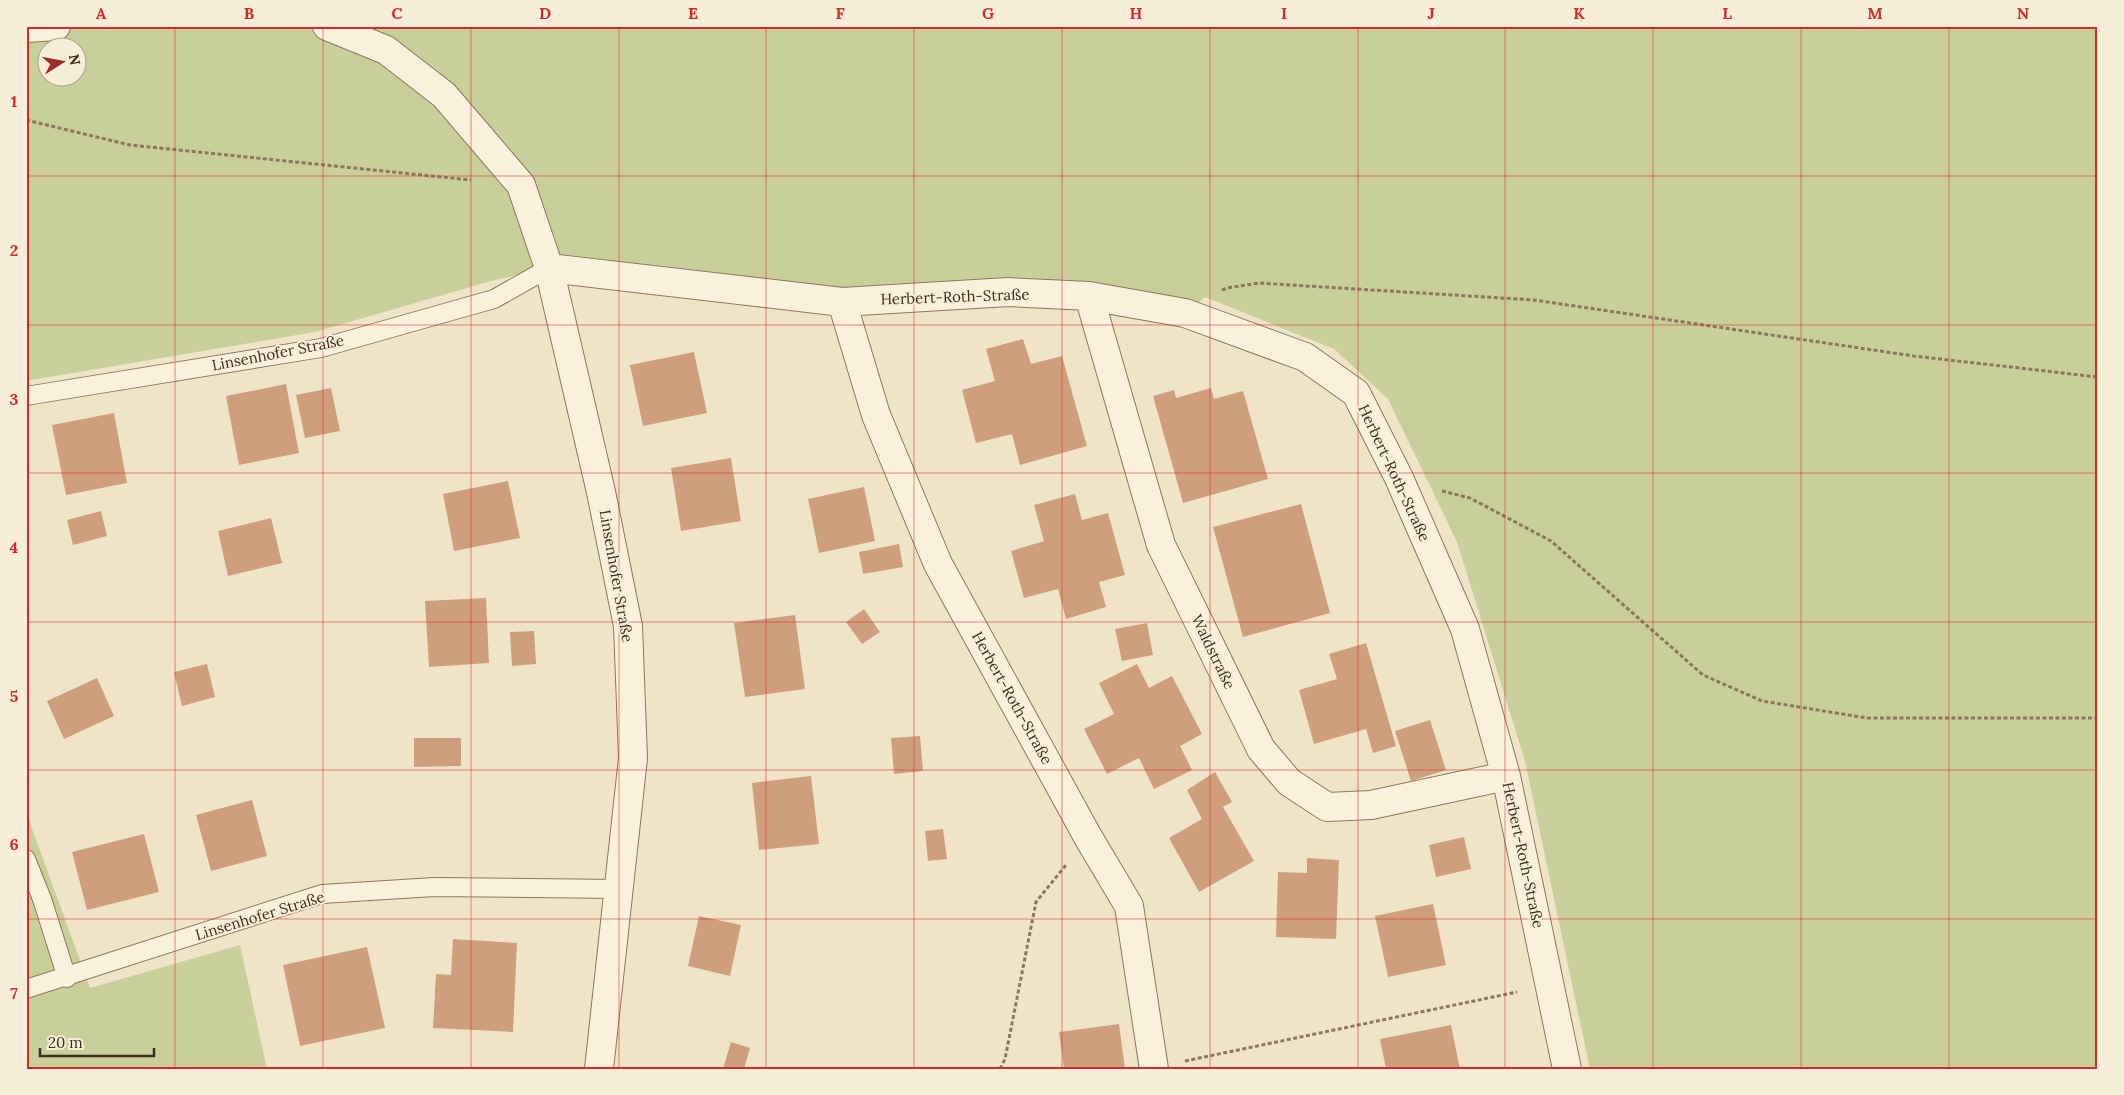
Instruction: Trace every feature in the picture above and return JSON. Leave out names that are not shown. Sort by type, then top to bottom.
[{"type":"street","points":[[26,28],[56,26]]},
{"type":"street","name":"Linsenhofer Straße","points":[[328,26],[386,50],[444,95],[521,185],[548,268],[601,492],[628,626],[634,758],[599,1069]]},
{"type":"street","name":"Herbert-Roth-Straße","points":[[548,268],[842,302],[1008,292],[1088,296],[1186,313],[1305,357],[1356,393],[1399,478],[1465,630],[1506,776],[1567,1069]]},
{"type":"street","name":"Waldstraße","points":[[1088,296],[1161,545],[1261,749],[1289,782],[1327,807],[1372,805],[1506,776]]},
{"type":"street","name":"Herbert-Roth-Straße","points":[[842,302],[876,415],[938,564],[1088,837],[1129,906],[1153,1068]]},
{"type":"lane","name":"Linsenhofer Straße","points":[[26,396],[321,348],[494,299],[548,268]]},
{"type":"lane","points":[[26,859],[42,899],[67,978]]},
{"type":"lane","name":"Linsenhofer Straße","points":[[26,989],[67,978],[322,894],[434,887],[620,889]]},
{"type":"path","points":[[26,120],[130,145],[521,185]]},
{"type":"path","points":[[1186,313],[1227,288],[1259,283],[1534,300],[1914,356],[2098,377]]},
{"type":"path","points":[[1399,478],[1470,498],[1551,541],[1703,675],[1762,701],[1867,718],[2098,718]]},
{"type":"path","points":[[1000,1069],[1006,1058],[1036,902],[1088,837]]},
{"type":"path","points":[[1153,1068],[1550,985]]},
{"type":"green space","points":[[26,26],[2098,26],[2098,1069],[1590,1069],[1525,761],[1457,542],[1388,399],[1334,349],[1205,297],[1185,313],[1089,296],[842,302],[549,268],[491,281],[315,332],[26,381]]},
{"type":"green space","points":[[26,812],[90,988],[240,945],[267,1069],[26,1069]]},
{"type":"building","points":[[1023,339],[1031,364],[1062,356],[1087,446],[1020,465],[1012,434],[976,443],[962,390],[995,381],[986,349]]},
{"type":"building","points":[[694,352],[707,413],[643,426],[630,365]]},
{"type":"building","points":[[286,384],[299,453],[239,465],[226,396]]},
{"type":"building","points":[[331,388],[340,431],[305,438],[296,395]]},
{"type":"building","points":[[1211,388],[1214,399],[1243,391],[1268,479],[1183,503],[1153,396],[1174,390],[1176,398]]},
{"type":"building","points":[[114,413],[127,483],[66,495],[52,425]]},
{"type":"building","points":[[731,458],[741,521],[681,531],[671,468]]},
{"type":"building","points":[[508,481],[520,538],[454,551],[443,494]]},
{"type":"building","points":[[864,487],[875,541],[819,553],[808,499]]},
{"type":"building","points":[[1075,494],[1082,520],[1108,513],[1125,575],[1099,582],[1106,607],[1066,619],[1058,589],[1024,598],[1011,551],[1044,541],[1034,505]]},
{"type":"building","points":[[1301,504],[1330,613],[1243,637],[1213,527]]},
{"type":"building","points":[[101,511],[107,536],[73,545],[67,520]]},
{"type":"building","points":[[271,518],[282,563],[228,576],[218,531]]},
{"type":"building","points":[[899,544],[903,567],[863,574],[859,552]]},
{"type":"building","points":[[486,598],[489,663],[429,667],[425,601]]},
{"type":"building","points":[[864,609],[880,632],[862,644],[846,622]]},
{"type":"building","points":[[795,615],[805,689],[745,697],[734,623]]},
{"type":"building","points":[[1147,623],[1153,655],[1122,661],[1115,629]]},
{"type":"building","points":[[534,631],[536,664],[512,666],[510,632]]},
{"type":"building","points":[[1366,643],[1396,746],[1373,753],[1366,729],[1314,744],[1299,690],[1337,679],[1329,654]]},
{"type":"building","points":[[207,664],[215,697],[182,706],[174,672]]},
{"type":"building","points":[[1137,664],[1149,688],[1172,676],[1202,734],[1180,746],[1192,770],[1154,789],[1139,758],[1107,774],[1084,729],[1114,714],[1099,683]]},
{"type":"building","points":[[97,678],[114,716],[64,739],[47,701]]},
{"type":"building","points":[[1430,720],[1446,770],[1411,781],[1395,731]]},
{"type":"building","points":[[920,736],[923,771],[894,774],[891,738]]},
{"type":"building","points":[[414,738],[461,738],[461,766],[414,767]]},
{"type":"building","points":[[1215,772],[1232,802],[1223,807],[1254,861],[1199,892],[1169,838],[1202,819],[1187,790]]},
{"type":"building","points":[[811,776],[819,844],[759,850],[752,783]]},
{"type":"building","points":[[252,800],[267,856],[211,871],[196,815]]},
{"type":"building","points":[[943,829],[947,859],[928,861],[925,831]]},
{"type":"building","points":[[144,834],[159,892],[87,910],[72,852]]},
{"type":"building","points":[[1464,837],[1471,869],[1436,877],[1429,845]]},
{"type":"building","points":[[1307,858],[1339,860],[1336,939],[1276,937],[1278,872],[1307,873]]},
{"type":"building","points":[[1433,904],[1446,965],[1388,977],[1375,916]]},
{"type":"building","points":[[699,916],[741,925],[730,976],[688,966]]},
{"type":"building","points":[[453,939],[517,943],[513,1032],[433,1028],[436,974],[451,975]]},
{"type":"building","points":[[367,947],[385,1028],[300,1046],[283,965]]},
{"type":"building","points":[[1119,1024],[1125,1069],[1064,1069],[1059,1032]]},
{"type":"building","points":[[1451,1025],[1460,1069],[1386,1069],[1380,1039]]},
{"type":"building","points":[[731,1042],[750,1048],[744,1069],[723,1069]]}]
